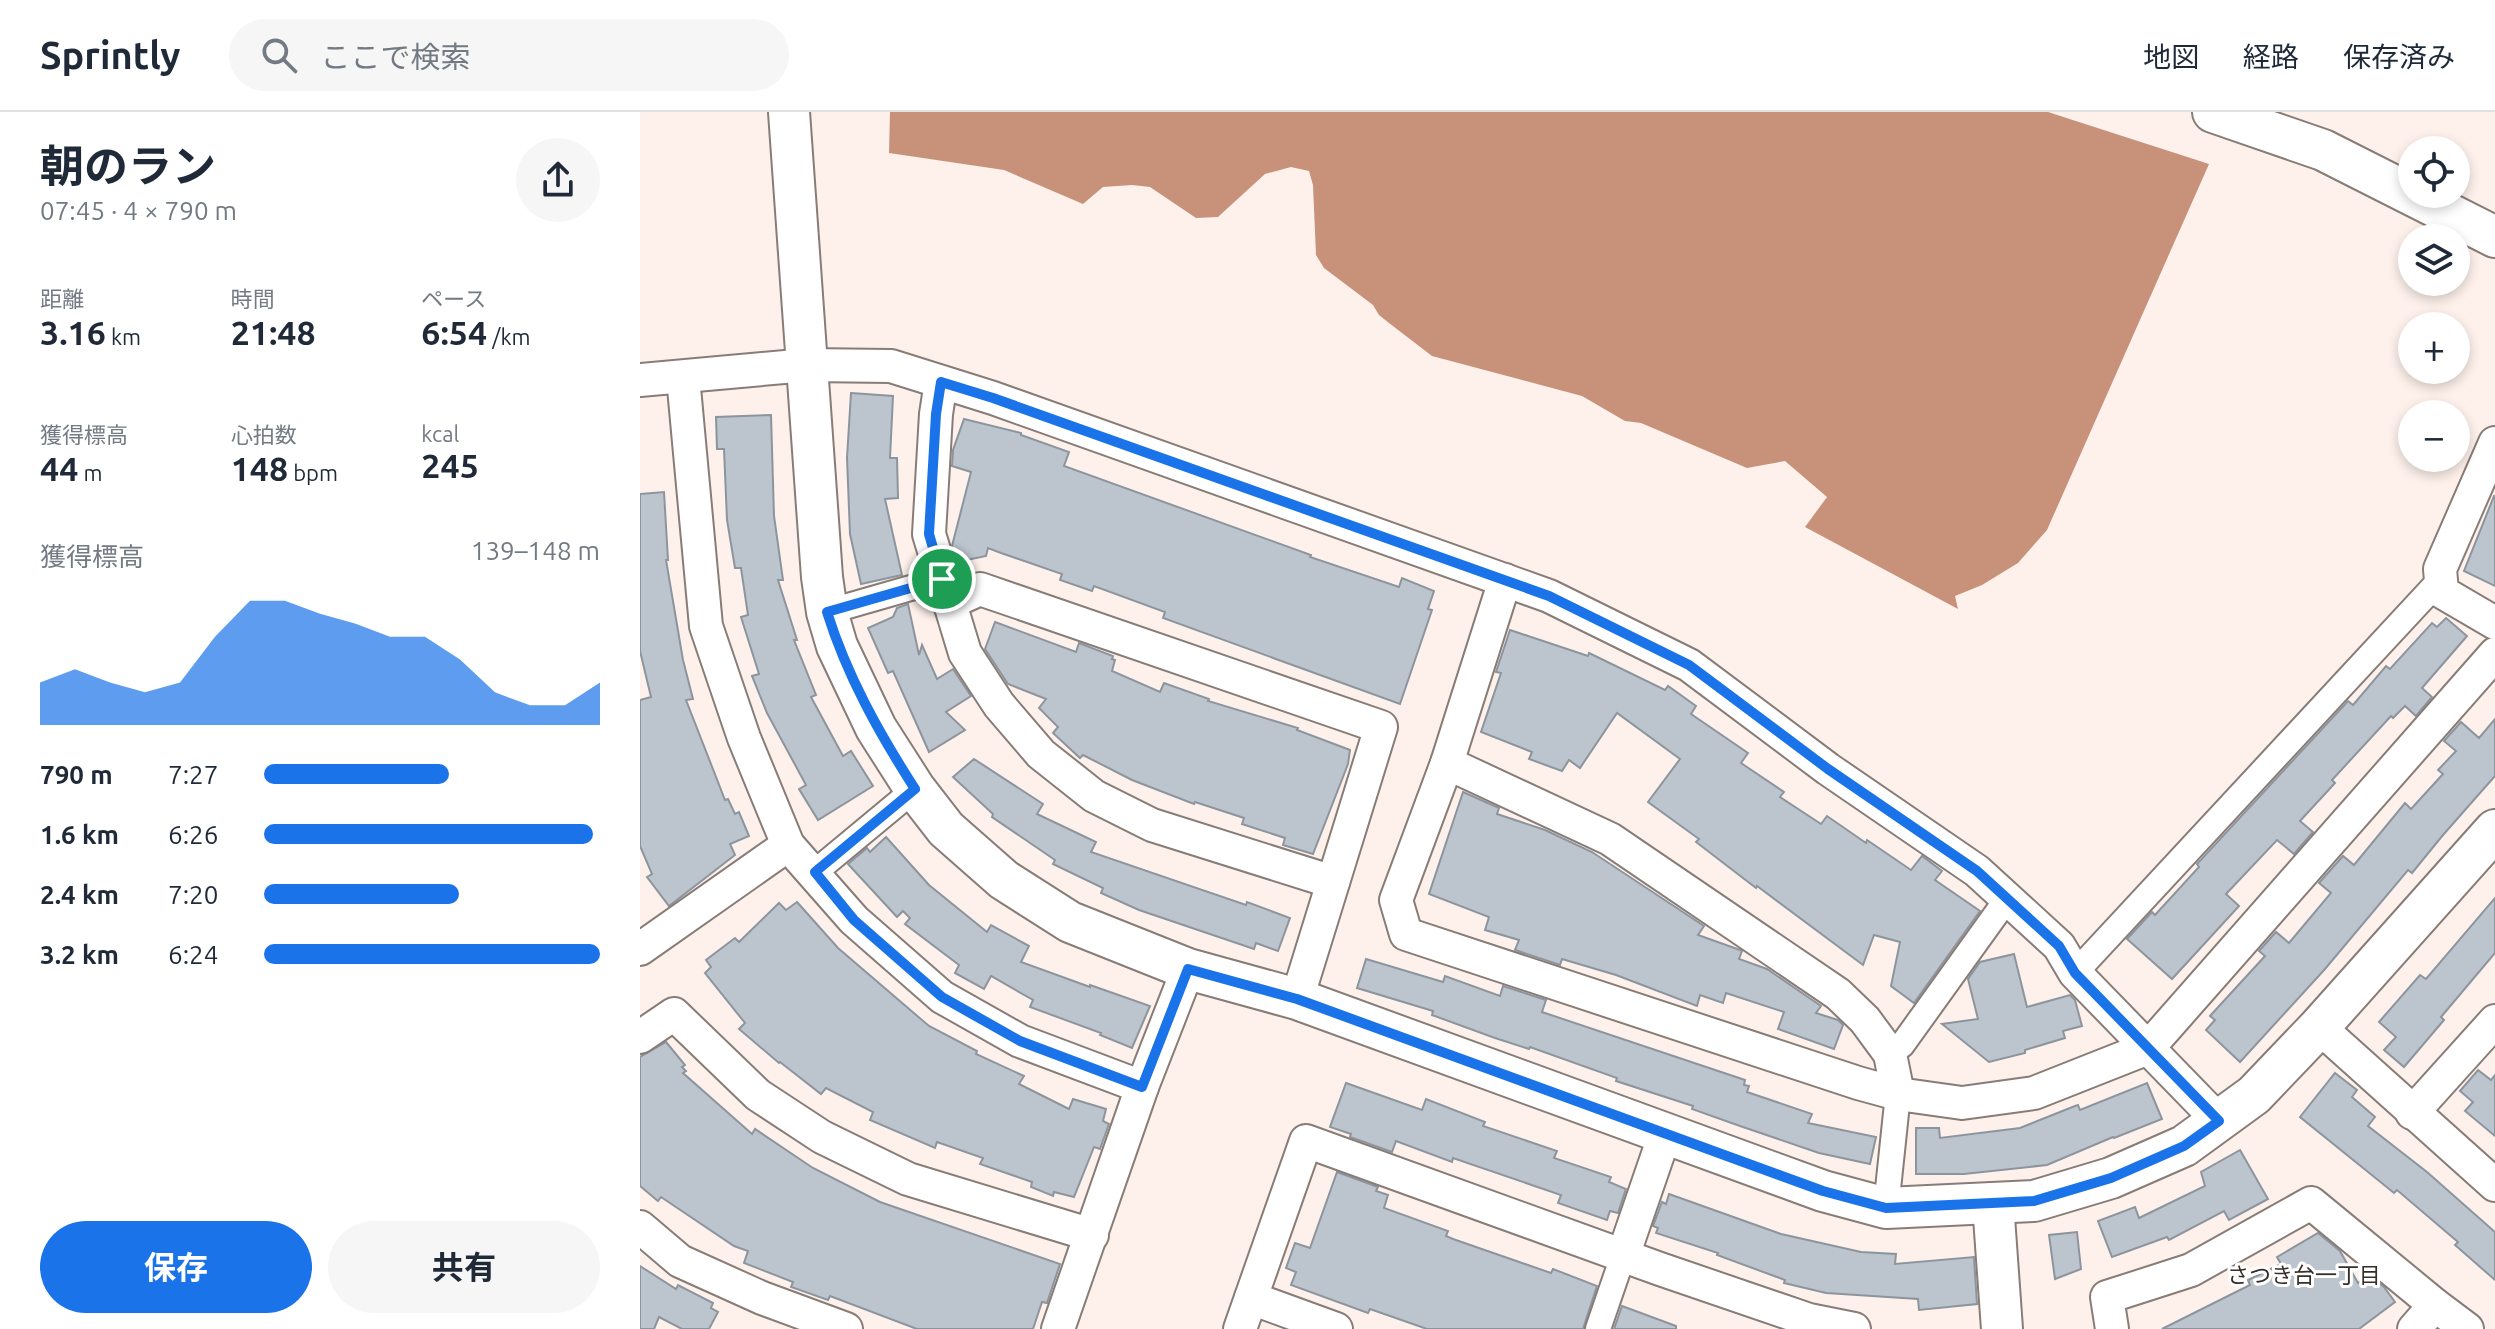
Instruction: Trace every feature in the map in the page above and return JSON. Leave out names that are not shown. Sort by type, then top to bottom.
[{"type":"street","points":[[789,112],[822,577],[827,612],[837,646],[876,728],[915,789],[946,829],[1004,880],[1070,922],[1188,969],[1297,999],[1823,1191],[1886,1208],[2034,1201],[2111,1178],[2184,1146],[2254,1095],[2495,830]]},
{"type":"street","points":[[2213,112],[2323,150],[2495,237]]},
{"type":"street","points":[[640,380],[807,365],[891,366],[993,398],[1549,596],[1689,665],[1828,769],[1977,871],[2059,946],[2075,973],[2219,1121]]},
{"type":"street","points":[[683,377],[706,626],[744,738],[788,845],[815,872],[854,920],[942,997],[1020,1041],[1142,1087]]},
{"type":"street","points":[[941,382],[936,414],[929,534],[965,653],[999,705],[1041,754],[1094,796],[1152,825],[1333,882]]},
{"type":"street","points":[[2495,443],[2440,569],[2442,592],[2495,623]]},
{"type":"street","points":[[1505,580],[1447,763],[1396,900],[1406,934],[1858,1083],[1898,1094],[1962,1103],[2034,1093],[2148,1048],[2495,654]]},
{"type":"street","points":[[2075,973],[2440,580]]},
{"type":"street","points":[[827,612],[945,591],[980,589],[1381,727],[1297,999]]},
{"type":"street","points":[[1447,763],[1610,839],[1838,994],[1865,1020],[1890,1054],[1898,1094],[1886,1208]]},
{"type":"street","points":[[815,872],[915,789]]},
{"type":"street","points":[[640,949],[788,845]]},
{"type":"street","points":[[1890,1054],[1902,1045],[2007,899]]},
{"type":"street","points":[[1058,1329],[1142,1087],[1188,969]]},
{"type":"street","points":[[640,1037],[674,1014],[758,1095],[822,1137],[908,1179],[1092,1235]]},
{"type":"street","points":[[2412,1113],[2495,1021]]},
{"type":"street","points":[[2319,1027],[2495,1185]]},
{"type":"street","points":[[1598,1329],[1665,1134]]},
{"type":"street","points":[[1240,1329],[1306,1141],[1809,1320],[1854,1329]]},
{"type":"street","points":[[1993,1203],[2002,1329]]},
{"type":"street","points":[[2112,1329],[2107,1297],[2191,1270],[2311,1203],[2424,1317],[2467,1329]]},
{"type":"street","points":[[640,1227],[680,1261],[762,1298],[846,1329]]},
{"type":"street","points":[[1251,1298],[1336,1329]]},
{"type":"shaded area","points":[[890,112],[2048,112],[2209,164],[2047,530],[2018,563],[1982,585],[1955,596],[1958,609],[1805,527],[1827,497],[1785,461],[1747,468],[1641,423],[1625,421],[1582,396],[1432,356],[1324,268],[1316,255],[1313,185],[1309,171],[1291,167],[1265,174],[1218,217],[1196,218],[1150,187],[1132,185],[1103,187],[1083,204],[1004,170],[889,153]]},
{"type":"building","points":[[851,393],[893,396],[890,458],[897,458],[898,498],[885,499],[902,575],[861,584],[850,534],[847,458]]},
{"type":"building","points":[[771,415],[774,516],[783,580],[778,580],[797,640],[794,640],[816,695],[811,697],[843,756],[851,751],[873,786],[818,820],[799,789],[806,785],[767,713],[752,676],[759,674],[741,617],[748,615],[741,568],[735,568],[727,520],[724,449],[717,449],[716,417]]},
{"type":"building","points":[[964,419],[1021,433],[1069,452],[1064,466],[1310,557],[1399,587],[1402,578],[1434,591],[1428,609],[1432,610],[1400,704],[1163,618],[1165,612],[1094,586],[1092,591],[1060,580],[1062,574],[988,548],[986,556],[967,560],[956,557],[952,546],[971,472],[952,466],[953,450]]},
{"type":"building","points":[[664,492],[666,560],[693,699],[686,700],[725,800],[728,799],[735,814],[739,812],[749,836],[730,844],[735,855],[669,906],[647,877],[652,874],[640,846],[640,700],[651,697],[640,651],[640,494]]},
{"type":"building","points":[[2495,496],[2495,586],[2464,571]]},
{"type":"building","points":[[908,604],[919,655],[922,645],[937,679],[953,669],[971,696],[946,712],[965,730],[929,752],[893,671],[888,673],[868,628],[893,617],[897,608]]},
{"type":"building","points":[[2446,618],[2467,636],[2422,688],[2432,697],[2416,716],[2405,706],[2393,718],[2391,716],[2332,780],[2335,783],[2300,821],[2313,832],[2294,854],[2277,840],[2226,894],[2239,906],[2172,979],[2127,939],[2152,912],[2155,915],[2199,867],[2197,864],[2348,701],[2353,705],[2386,666],[2390,669],[2432,623],[2437,627]]},
{"type":"building","points":[[995,622],[1076,652],[1079,643],[1113,656],[1112,671],[1160,692],[1164,683],[1208,701],[1298,728],[1350,750],[1348,764],[1313,854],[1283,845],[1285,838],[1242,824],[1244,818],[1194,804],[1132,780],[1083,755],[1080,758],[1053,733],[1058,727],[1039,708],[1046,699],[1008,684],[985,649]]},
{"type":"building","points":[[1510,630],[1588,656],[1589,653],[1665,690],[1668,686],[1696,706],[1691,714],[1748,753],[1741,763],[1784,792],[1780,797],[1821,824],[1827,816],[1911,870],[1922,856],[1942,871],[1935,880],[1980,911],[1914,1003],[1891,986],[1900,942],[1874,935],[1863,965],[1756,888],[1696,842],[1699,839],[1648,802],[1680,759],[1617,713],[1580,768],[1569,760],[1562,771],[1529,759],[1532,752],[1481,732],[1501,673],[1496,672]]},
{"type":"building","points":[[2495,719],[2495,776],[2412,873],[2408,870],[2325,969],[2240,1062],[2206,1030],[2215,1020],[2210,1016],[2265,956],[2259,951],[2276,932],[2289,943],[2331,893],[2319,883],[2343,856],[2354,865],[2405,803],[2411,809],[2443,774],[2438,770],[2456,751],[2444,741],[2461,722],[2479,738]]},
{"type":"building","points":[[974,759],[1043,804],[1037,814],[1096,842],[1091,852],[1290,918],[1278,951],[1256,943],[1254,949],[1139,910],[1101,893],[1103,888],[1053,864],[1055,860],[992,817],[993,814],[953,777]]},
{"type":"building","points":[[1463,792],[1499,808],[1497,814],[1545,830],[1592,852],[1704,926],[1698,935],[1742,951],[1739,959],[1767,969],[1821,1006],[1816,1013],[1838,1020],[1843,1025],[1834,1049],[1778,1029],[1784,1012],[1726,993],[1723,1003],[1700,995],[1697,1006],[1616,975],[1562,959],[1560,965],[1515,950],[1519,940],[1485,930],[1489,917],[1429,894]]},
{"type":"building","points":[[886,837],[929,885],[987,932],[991,925],[1029,946],[1021,962],[1150,1006],[1132,1048],[1030,1007],[1033,1000],[991,976],[984,989],[955,973],[959,965],[905,924],[910,918],[903,911],[897,917],[848,864],[867,848],[870,852]]},
{"type":"building","points":[[2495,898],[2495,953],[2404,1067],[2384,1050],[2396,1037],[2379,1022],[2420,975],[2426,979]]},
{"type":"building","points":[[797,902],[838,948],[929,1026],[977,1051],[976,1054],[1024,1076],[1019,1084],[1069,1109],[1073,1099],[1106,1109],[1103,1121],[1109,1124],[1100,1149],[1094,1147],[1074,1197],[1054,1192],[1053,1196],[1031,1187],[1032,1182],[980,1164],[983,1158],[937,1142],[935,1148],[870,1120],[873,1112],[826,1088],[821,1094],[739,1029],[745,1023],[705,973],[711,967],[706,960],[735,938],[739,942],[779,903],[786,910]]},
{"type":"building","points":[[2014,954],[2027,1007],[2070,995],[2075,1000],[2082,1026],[2063,1031],[2065,1038],[1989,1062],[1942,1024],[1978,1019],[1968,979],[1980,962]]},
{"type":"building","points":[[1366,959],[1443,982],[1445,976],[1500,996],[1503,986],[1546,1000],[1542,1012],[1745,1080],[1744,1085],[1749,1086],[1747,1092],[1812,1114],[1808,1123],[1876,1137],[1870,1164],[1819,1153],[1740,1126],[1692,1109],[1693,1106],[1616,1081],[1617,1078],[1432,1015],[1433,1011],[1357,988]]},
{"type":"building","points":[[666,1042],[685,1065],[682,1067],[686,1071],[683,1073],[752,1134],[755,1129],[813,1168],[880,1202],[1060,1264],[1047,1303],[1042,1302],[1033,1329],[917,1329],[830,1296],[828,1300],[791,1287],[793,1282],[744,1263],[748,1251],[734,1246],[661,1197],[658,1201],[640,1186],[640,1057]]},
{"type":"building","points":[[2478,1070],[2491,1080],[2495,1075],[2495,1136],[2465,1111],[2473,1102],[2460,1091]]},
{"type":"building","points":[[2335,1073],[2357,1090],[2352,1097],[2375,1117],[2368,1126],[2427,1172],[2495,1232],[2495,1280],[2455,1245],[2458,1242],[2397,1190],[2394,1193],[2300,1117]]},
{"type":"building","points":[[1346,1083],[1422,1110],[1426,1099],[1485,1122],[1483,1126],[1557,1151],[1554,1158],[1611,1177],[1609,1182],[1626,1189],[1618,1213],[1610,1211],[1607,1220],[1558,1203],[1561,1195],[1453,1158],[1452,1162],[1396,1141],[1392,1152],[1350,1137],[1351,1134],[1330,1127]]},
{"type":"building","points":[[2147,1083],[2162,1119],[2047,1165],[1964,1174],[1916,1174],[1916,1128],[1939,1128],[1940,1138],[2020,1128],[2078,1105],[2080,1110]]},
{"type":"building","points":[[2240,1150],[2268,1199],[2229,1220],[2224,1211],[2169,1240],[2167,1237],[2112,1257],[2098,1221],[2135,1207],[2139,1218],[2205,1186],[2201,1172]]},
{"type":"building","points":[[1337,1172],[1378,1187],[1376,1191],[1388,1195],[1384,1208],[1448,1231],[1446,1236],[1597,1286],[1583,1329],[1427,1329],[1370,1309],[1368,1313],[1291,1285],[1296,1272],[1286,1268],[1295,1243],[1310,1248]]},
{"type":"building","points":[[1669,1194],[1781,1234],[1861,1252],[1896,1254],[1895,1264],[1974,1257],[1977,1304],[1919,1310],[1918,1299],[1826,1293],[1784,1283],[1785,1280],[1718,1253],[1656,1233],[1658,1228],[1653,1226],[1662,1202],[1666,1204]]},
{"type":"building","points":[[2077,1232],[2081,1269],[2055,1279],[2049,1235]]},
{"type":"building","points":[[2318,1233],[2340,1251],[2358,1283],[2369,1275],[2384,1287],[2395,1302],[2359,1329],[2162,1329],[2250,1285],[2248,1280],[2281,1264],[2277,1257]]},
{"type":"building","points":[[640,1266],[676,1289],[678,1285],[713,1303],[711,1308],[718,1312],[709,1329],[682,1329],[659,1317],[654,1329],[640,1329]]},
{"type":"building","points":[[1622,1306],[1676,1326],[1676,1329],[1614,1329]]},
{"type":"district","name":"さつき台一丁目","points":[[2304,1275]]},
{"type":"route","points":[[941,382],[1549,596],[1689,665],[1828,769],[1977,871],[2059,946],[2075,973],[2219,1121],[2184,1146],[2111,1178],[2034,1201],[1886,1208],[1823,1191],[1297,999],[1188,969],[1142,1087],[1020,1041],[942,997],[854,920],[815,872],[915,789],[876,728],[837,646],[827,612],[942,579],[929,534],[936,414],[941,382]]}]
